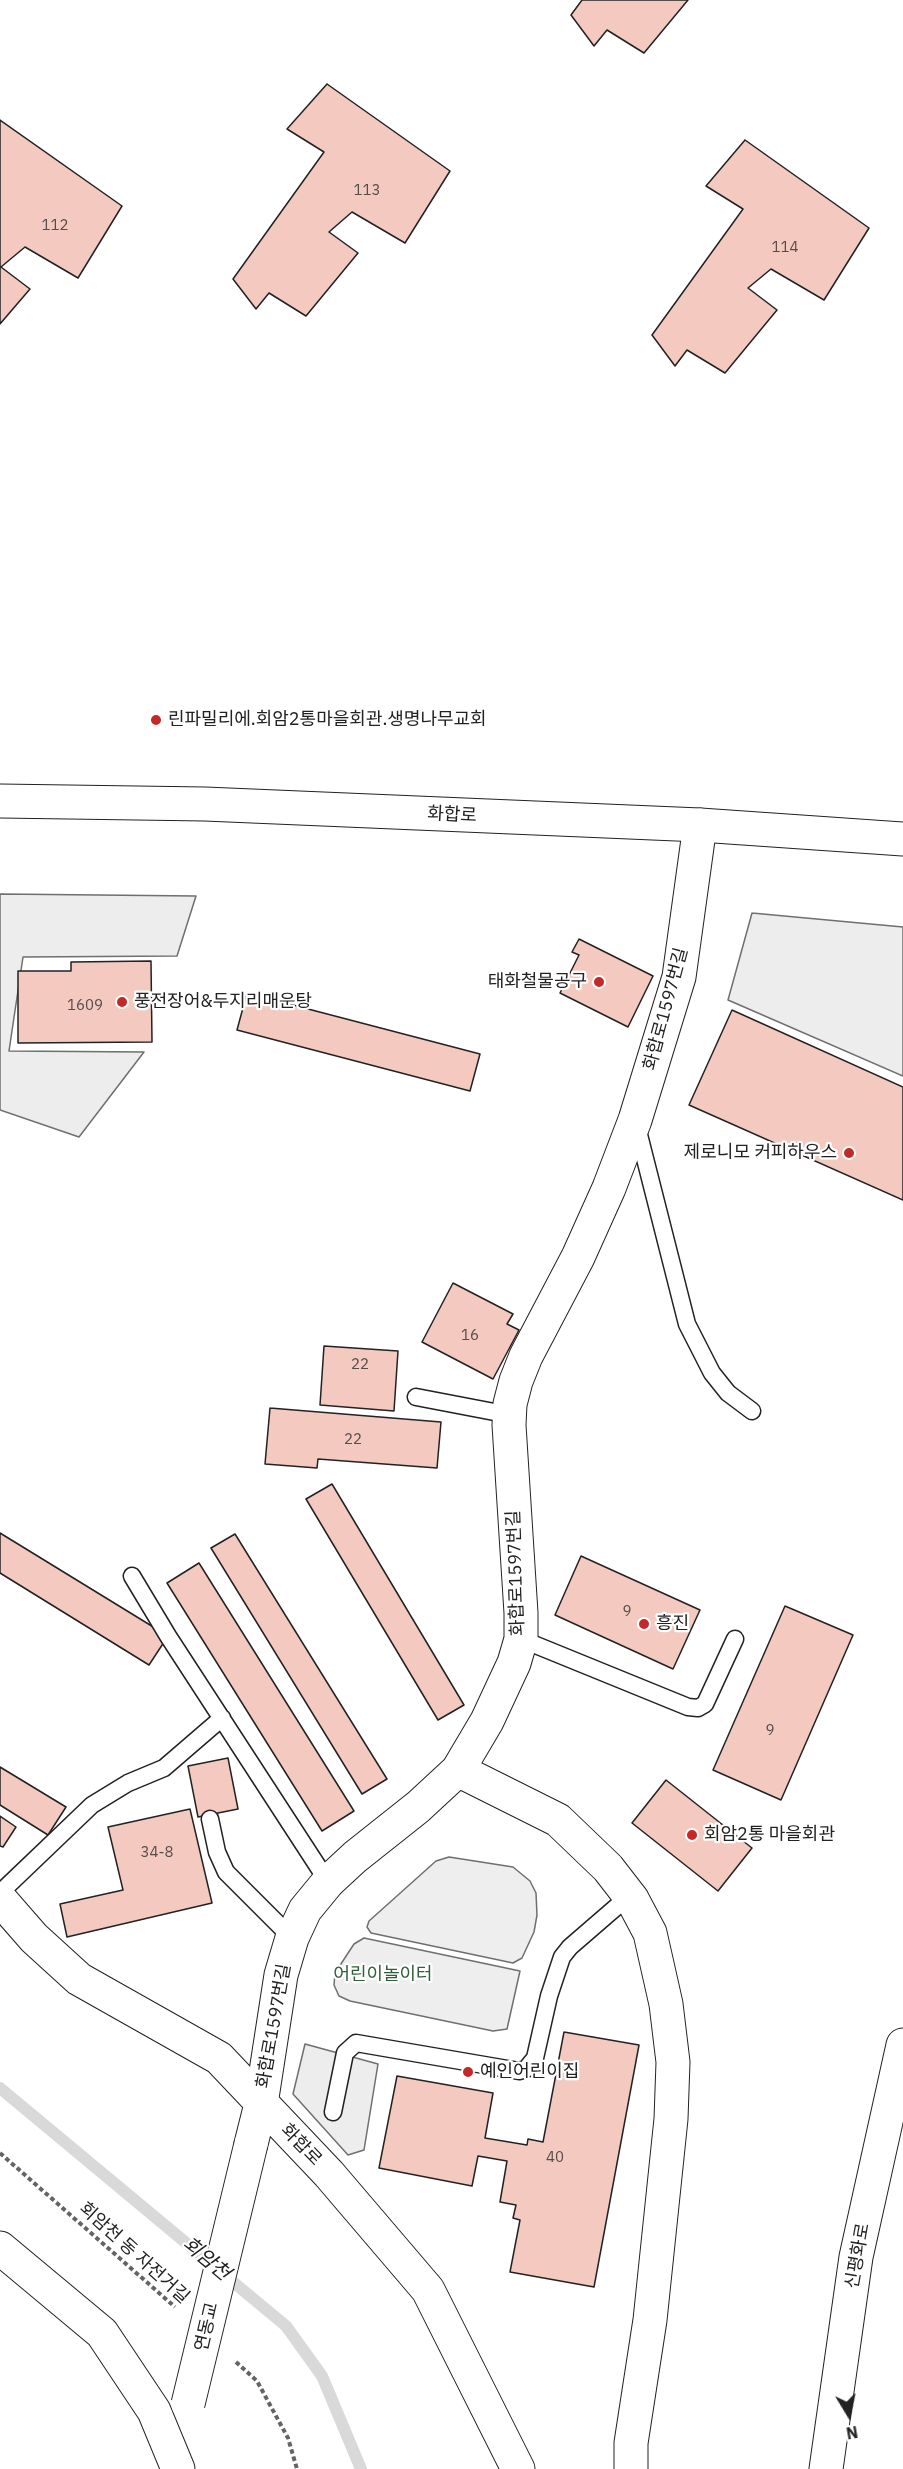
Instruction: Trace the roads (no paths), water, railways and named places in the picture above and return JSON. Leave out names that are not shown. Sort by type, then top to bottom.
[{"type":"main road","name":"화합로","points":[[0,801],[205,804],[700,825],[903,839]]},
{"type":"main road","name":"화합로1597번길","points":[[251,2144],[261,2104],[281,1975],[292,1938],[305,1910],[328,1881],[418,1807],[458,1770],[514,1664],[521,1639],[510,1415],[516,1381],[526,1356],[578,1257],[609,1188],[635,1120],[678,977],[700,825]]},
{"type":"main road","points":[[458,1770],[558,1820],[608,1868],[629,1896],[650,1934],[666,2004],[672,2062],[670,2131],[650,2320],[631,2443],[631,2469]]},
{"type":"main road","name":"화합로","points":[[0,1899],[34,1938],[80,1979],[219,2058],[329,2174],[428,2290],[526,2468]]},
{"type":"main road","name":"신평화로","points":[[826,2469],[856,2257],[903,2046]]},
{"type":"main road","name":"연동교","points":[[178,2469],[188,2404],[251,2144]]},
{"type":"main road","points":[[0,2248],[102,2333],[154,2411],[178,2469]]},
{"type":"lane","points":[[635,1120],[687,1324],[712,1373],[728,1393],[752,1411]]},
{"type":"lane","points":[[416,1397],[510,1415]]},
{"type":"lane","points":[[132,1576],[168,1636],[328,1881]]},
{"type":"lane","points":[[521,1639],[688,1707],[698,1708],[705,1704],[735,1639]]},
{"type":"lane","points":[[0,1893],[92,1805],[128,1783],[164,1768],[222,1718]]},
{"type":"lane","points":[[210,1820],[217,1852],[226,1872],[292,1938]]},
{"type":"lane","points":[[333,2112],[345,2054],[356,2043],[519,2071],[526,2069],[535,2058],[549,1996],[562,1958],[570,1947],[629,1896]]},
{"type":"waterway","name":"회암천","points":[[0,2088],[286,2326],[322,2376],[361,2469]]},
{"type":"place","name":"린파밀리에.회암2통마을회관.생명나무교회","points":[[156,720]]},
{"type":"place","name":"태화철물공구","points":[[599,982]]},
{"type":"place","name":"풍전장어&두지리매운탕","points":[[122,1002]]},
{"type":"place","name":"제로니모 커피하우스","points":[[849,1153]]},
{"type":"place","name":"흥진","points":[[644,1624]]},
{"type":"place","name":"회암2통 마을회관","points":[[692,1835]]},
{"type":"place","name":"예인어린이집","points":[[468,2072]]},
{"type":"park label","name":"어린이놀이터","points":[[383,1975]]}]
